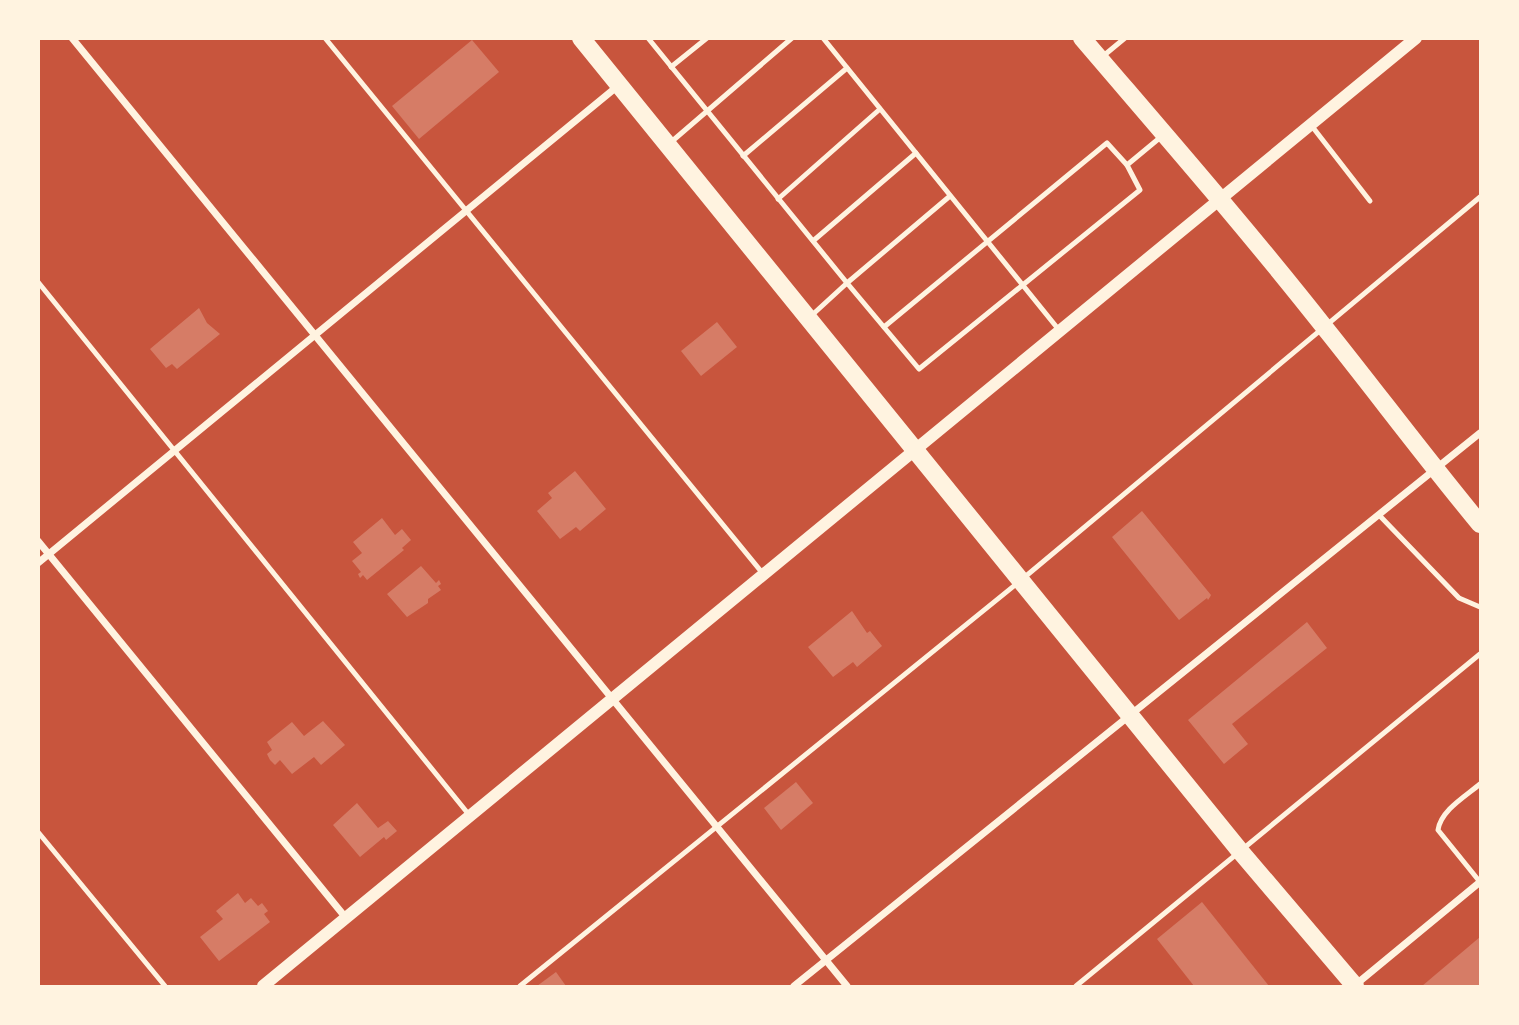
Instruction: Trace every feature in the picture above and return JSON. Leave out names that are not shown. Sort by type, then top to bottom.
[{"type":"main road","points":[[581,38],[1240,851],[1354,986]]},
{"type":"main road","points":[[1083,38],[1325,327],[1480,524]]},
{"type":"street","points":[[72,38],[847,986]]},
{"type":"street","points":[[263,986],[1416,38]]},
{"type":"street","points":[[38,563],[619,85]]},
{"type":"street","points":[[794,986],[1480,433]]},
{"type":"street","points":[[38,541],[346,918]]},
{"type":"street","points":[[1354,986],[1480,882]]},
{"type":"lane","points":[[325,38],[764,575]]},
{"type":"lane","points":[[648,38],[813,242],[919,369],[1140,190],[1127,165],[1107,143],[884,327]]},
{"type":"lane","points":[[671,68],[706,38]]},
{"type":"lane","points":[[668,145],[792,38]]},
{"type":"lane","points":[[823,38],[1060,331]]},
{"type":"lane","points":[[1100,59],[1125,38]]},
{"type":"lane","points":[[743,156],[847,68]]},
{"type":"lane","points":[[778,199],[880,109]]},
{"type":"lane","points":[[1311,125],[1370,201]]},
{"type":"lane","points":[[1127,165],[1164,134]]},
{"type":"lane","points":[[813,242],[916,153]]},
{"type":"lane","points":[[808,318],[950,196]]},
{"type":"lane","points":[[520,986],[1020,581],[1480,197]]},
{"type":"lane","points":[[38,282],[470,816]]},
{"type":"lane","points":[[1378,515],[1459,598],[1480,607]]},
{"type":"lane","points":[[1076,986],[1480,654]]},
{"type":"lane","points":[[1480,784],[1450,809],[1439,823],[1438,830],[1480,882]]},
{"type":"lane","points":[[38,832],[165,986]]},
{"type":"building","points":[[472,40],[499,72],[419,139],[392,106]]},
{"type":"building","points":[[199,308],[207,323],[220,334],[177,369],[172,364],[166,368],[150,349]]},
{"type":"building","points":[[717,322],[737,347],[701,376],[681,351]]},
{"type":"building","points":[[575,471],[606,509],[580,531],[576,527],[560,539],[537,511],[552,498],[548,493]]},
{"type":"building","points":[[1142,511],[1211,595],[1179,620],[1112,537]]},
{"type":"building","points":[[382,518],[395,535],[402,529],[411,540],[402,548],[404,550],[367,580],[363,575],[360,578],[358,574],[361,572],[352,561],[362,553],[353,542]]},
{"type":"building","points":[[421,566],[436,583],[439,580],[441,584],[438,586],[441,590],[407,617],[387,594]]},
{"type":"building","points":[[852,611],[867,633],[870,631],[882,646],[857,667],[853,662],[833,677],[808,647]]},
{"type":"building","points":[[1307,622],[1327,648],[1232,724],[1248,744],[1224,764],[1188,720]]},
{"type":"building","points":[[323,721],[345,745],[321,765],[314,757],[292,774],[280,760],[275,765],[270,760],[267,754],[272,750],[267,742],[292,722],[304,736]]},
{"type":"building","points":[[796,782],[813,803],[781,830],[764,808]]},
{"type":"building","points":[[357,803],[378,828],[388,821],[397,831],[386,840],[384,837],[360,857],[333,825]]},
{"type":"building","points":[[238,893],[245,903],[251,898],[258,906],[262,903],[268,911],[264,914],[270,922],[219,961],[200,937],[223,919],[216,911]]},
{"type":"building","points":[[1202,902],[1269,986],[1194,986],[1157,939]]},
{"type":"building","points":[[1480,937],[1480,986],[1422,986]]},
{"type":"building","points":[[556,972],[566,986],[537,986]]}]
